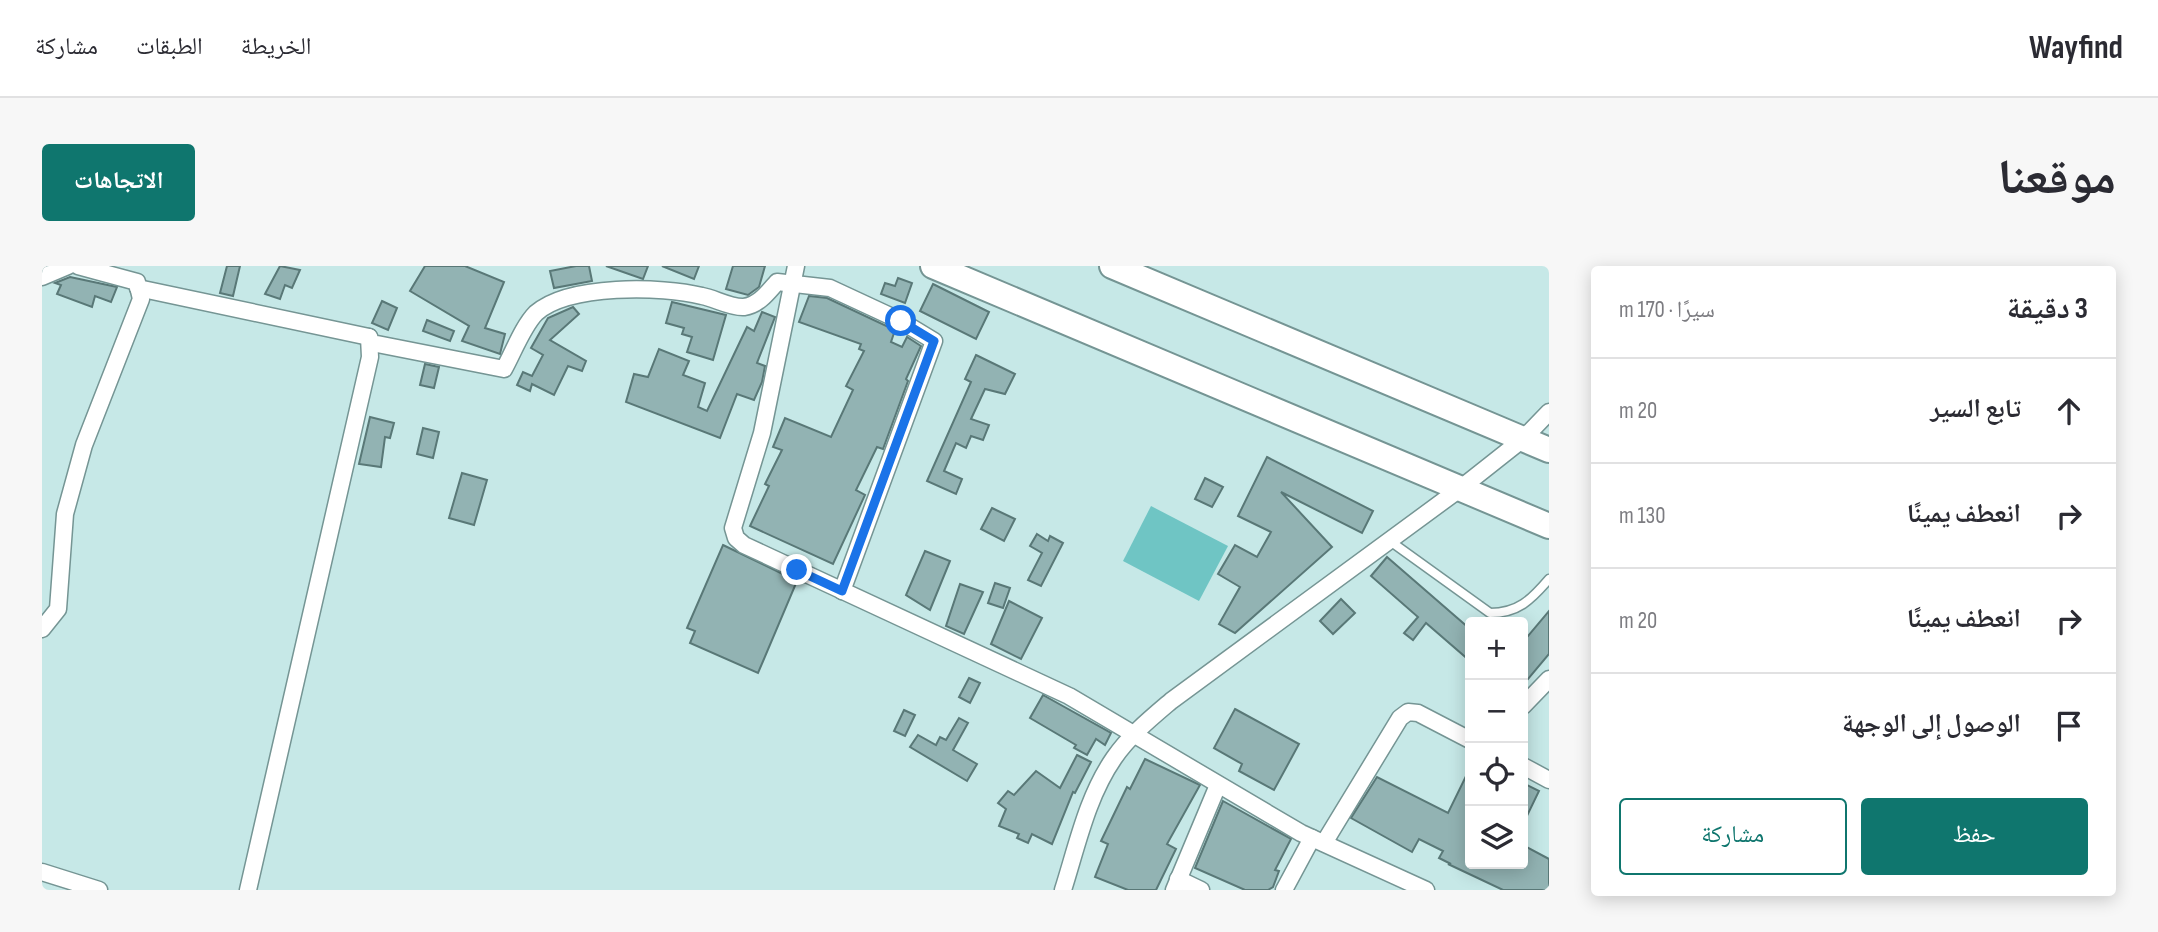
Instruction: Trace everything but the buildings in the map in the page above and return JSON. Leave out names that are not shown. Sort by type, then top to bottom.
[{"type":"main road","points":[[933,266],[1549,526]]},
{"type":"main road","points":[[1112,266],[1549,450]]},
{"type":"street","points":[[42,277],[68,266]]},
{"type":"street","points":[[42,629],[58,609],[65,514],[84,445],[141,299],[137,282],[78,266]]},
{"type":"street","points":[[796,266],[762,433],[733,528],[736,538],[744,545],[1069,696],[1218,785],[1396,884],[1426,890]]},
{"type":"street","points":[[369,337],[372,343],[504,369],[535,314],[558,301],[619,289],[655,288],[702,295],[743,307],[760,300],[777,282],[830,288],[901,321],[934,341],[842,591]]},
{"type":"street","points":[[138,288],[369,337]]},
{"type":"street","points":[[248,890],[370,357],[369,337]]},
{"type":"street","points":[[1063,890],[1095,791],[1114,757],[1135,734],[1171,701],[1461,488],[1523,439],[1549,412]]},
{"type":"street","points":[[1528,701],[1549,679]]},
{"type":"street","points":[[1284,890],[1400,718],[1408,712],[1418,713],[1465,737]]},
{"type":"street","points":[[1528,769],[1549,780]]},
{"type":"street","points":[[1201,890],[1176,885],[1218,785]]},
{"type":"street","points":[[42,872],[99,890]]},
{"type":"lane","points":[[1390,541],[1490,613],[1516,610],[1526,604],[1549,579]]},
{"type":"shaded area","points":[[1151,506],[1228,546],[1199,601],[1123,561]]},
{"type":"route","points":[[797,570],[842,591],[934,341],[901,321]]}]
